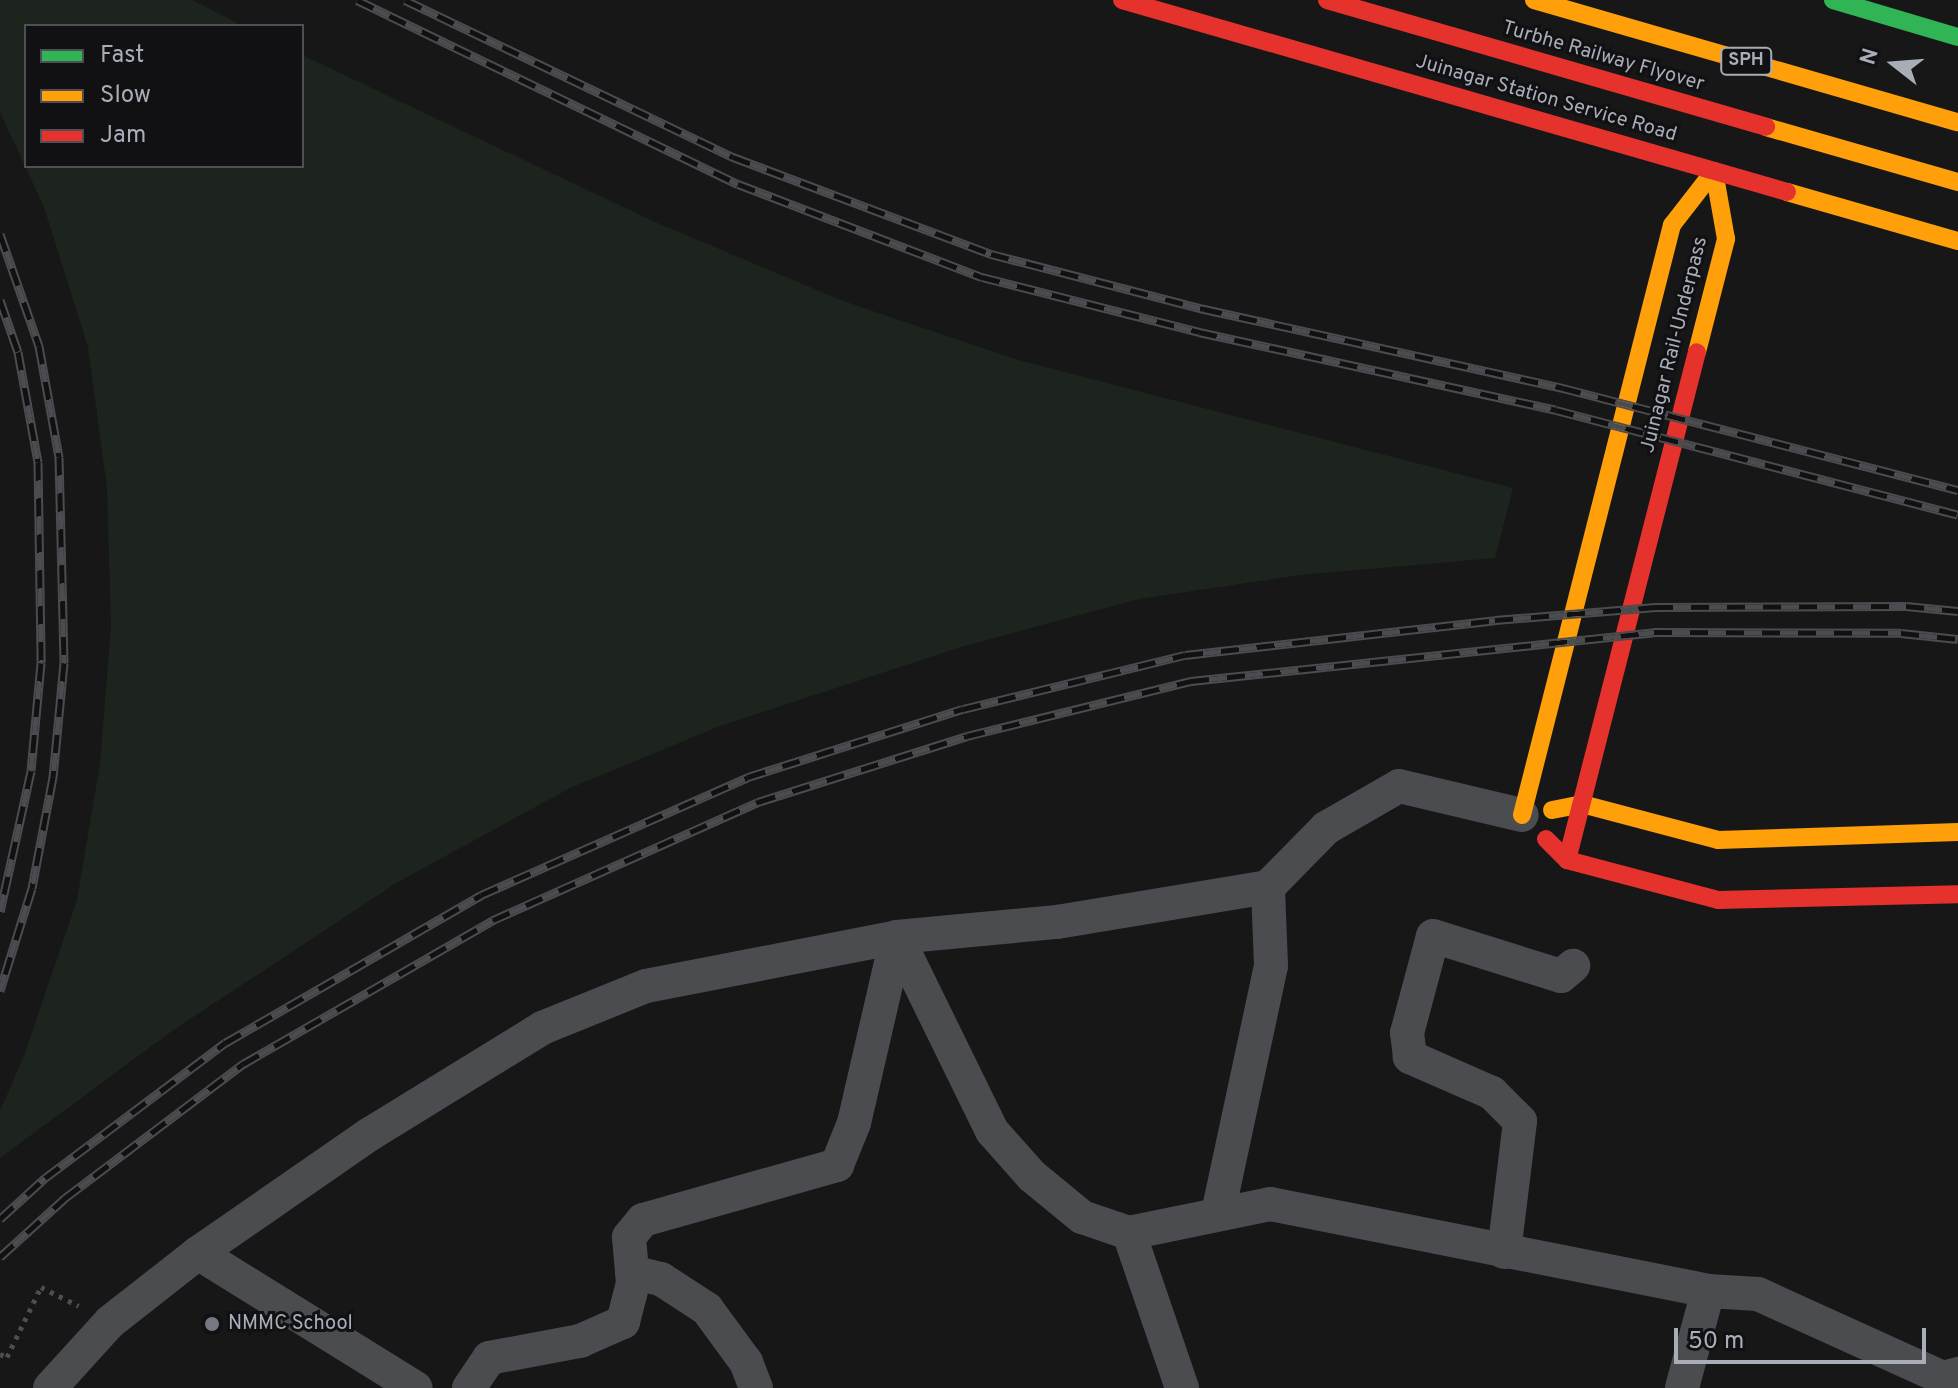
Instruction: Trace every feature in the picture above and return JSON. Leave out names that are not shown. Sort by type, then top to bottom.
[{"type":"main road","name":"Juinagar Station Service Road","points":[[1122,0],[1958,241]]},
{"type":"main road","name":"Turbhe Railway Flyover","points":[[1327,0],[1958,182]]},
{"type":"main road","name":"Turbhe Railway Flyover","points":[[1534,0],[1958,122]]},
{"type":"main road","points":[[1833,0],[1958,37]]},
{"type":"main road","name":"Juinagar Rail-Underpass","points":[[1567,860],[1726,239],[1714,171]]},
{"type":"main road","name":"Juinagar Rail-Underpass","points":[[1522,815],[1672,225],[1714,171]]},
{"type":"main road","points":[[1522,815],[1582,804],[1718,840],[1958,832]]},
{"type":"main road","points":[[1522,815],[1567,860],[1718,900],[1958,894]]},
{"type":"street","points":[[50,1388],[110,1322],[198,1253],[370,1134],[542,1028],[646,986],[897,937],[1057,922],[1268,887],[1326,828],[1399,786],[1522,815]]},
{"type":"street","points":[[1218,1213],[1240,1092],[1271,966],[1268,887]]},
{"type":"street","points":[[1504,1252],[1520,1121],[1492,1093],[1410,1057],[1407,1033],[1433,936],[1561,976],[1573,966]]},
{"type":"street","points":[[897,937],[992,1131],[1032,1176],[1082,1217],[1129,1233],[1270,1204],[1708,1291],[1758,1294],[1948,1380]]},
{"type":"street","points":[[469,1388],[489,1358],[580,1341],[623,1322],[632,1272],[629,1237],[643,1220],[837,1165],[854,1123],[897,937]]},
{"type":"street","points":[[1129,1233],[1182,1388]]},
{"type":"street","points":[[198,1253],[416,1388]]},
{"type":"street","points":[[632,1272],[661,1279],[707,1309],[746,1362],[756,1388]]},
{"type":"street","points":[[1682,1388],[1708,1291]]},
{"type":"path","points":[[0,1354],[7,1357],[41,1287]]},
{"type":"shaded area","points":[[0,0],[192,0],[239,24],[24,24],[24,164],[0,112]]},
{"type":"shaded area","points":[[304,56],[655,222],[843,301],[1018,360],[1513,488],[1495,558],[1300,575],[1139,599],[964,646],[720,726],[570,788],[398,882],[172,1031],[0,1158],[0,1111],[24,1056],[77,900],[100,764],[111,626],[107,488],[88,347],[44,207],[26,168],[304,168]]},
{"type":"railway","points":[[357,0],[738,184],[982,277],[1199,332],[1556,410],[1958,515]]},
{"type":"railway","points":[[405,0],[733,157],[991,254],[1204,309],[1563,388],[1958,490]]},
{"type":"railway","points":[[0,234],[39,346],[59,457],[64,663],[53,777],[32,888],[0,991]]},
{"type":"railway","points":[[0,300],[18,352],[38,462],[41,663],[31,771],[0,912]]},
{"type":"railway","points":[[0,1219],[45,1178],[225,1043],[481,895],[748,777],[963,709],[1185,655],[1495,620],[1655,607],[1906,606],[1958,611]]},
{"type":"railway","points":[[0,1257],[65,1198],[243,1064],[493,920],[758,802],[967,736],[1191,681],[1654,632],[1901,633],[1958,639]]},
{"type":"traffic: fast","points":[[1833,0],[1958,37]]},
{"type":"traffic: slow","points":[[1534,0],[1958,122]]},
{"type":"traffic: slow","points":[[1766,127],[1958,182]]},
{"type":"traffic: slow","points":[[1522,815],[1672,225],[1714,171]]},
{"type":"traffic: slow","points":[[1697,352],[1726,239],[1714,171]]},
{"type":"traffic: slow","points":[[1787,192],[1958,241]]},
{"type":"traffic: slow","points":[[1552,810],[1582,804],[1718,840],[1958,832]]},
{"type":"traffic: jam","points":[[1122,0],[1787,192]]},
{"type":"traffic: jam","points":[[1327,0],[1766,127]]},
{"type":"traffic: jam","points":[[1567,860],[1697,352]]},
{"type":"traffic: jam","points":[[1546,839],[1567,860],[1718,900],[1958,894]]},
{"type":"place","name":"NMMC School","points":[[212,1324]]}]
